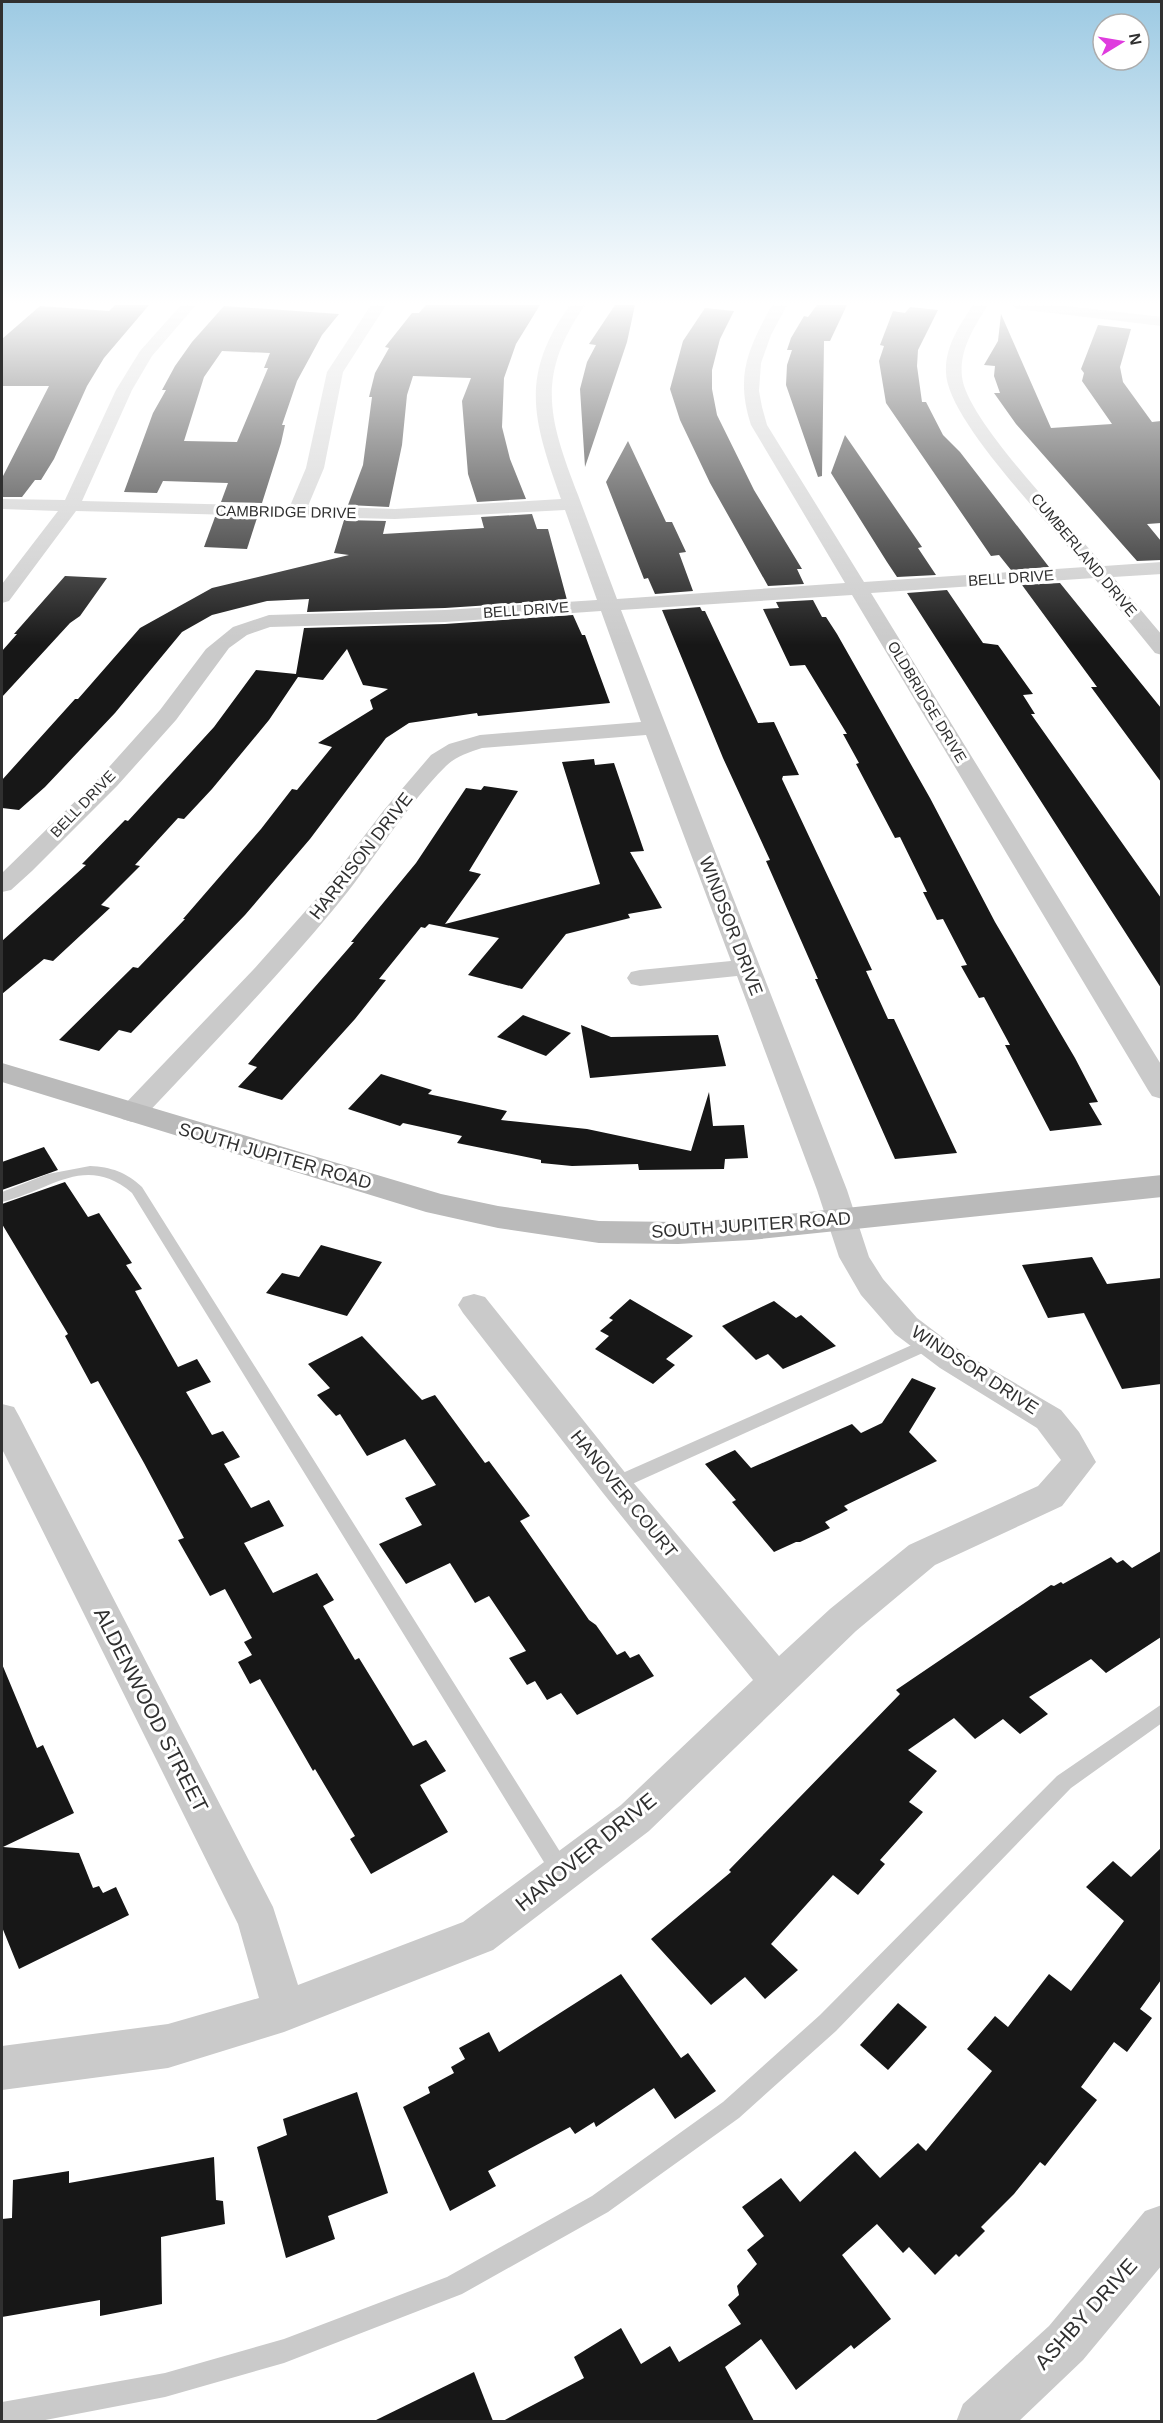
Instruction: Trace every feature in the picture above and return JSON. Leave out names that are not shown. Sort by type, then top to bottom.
[{"type":"street","points":[[2,597],[71,506],[111,418]]},
{"type":"street","points":[[296,512],[315,468],[325,418]]},
{"type":"street","name":"WINDSOR DRIVE","points":[[545,418],[549,441],[571,504],[654,728],[842,1218],[854,1257],[872,1287],[906,1326],[1049,1419],[1067,1441],[1078,1462]]},
{"type":"street","name":"OLDBRIDGE DRIVE","points":[[756,418],[1161,1090]]},
{"type":"street","name":"CUMBERLAND DRIVE","points":[[975,418],[1009,465],[1161,649]]},
{"type":"street","name":"CAMBRIDGE DRIVE","points":[[2,504],[395,514],[571,504]]},
{"type":"street","name":"BELL DRIVE","points":[[2,885],[170,714],[222,645],[232,635],[249,627],[292,619],[403,618],[1161,568]]},
{"type":"street","name":"HARRISON DRIVE","points":[[132,1113],[262,976],[312,919],[439,760],[458,749],[480,742],[654,728]]},
{"type":"street","points":[[640,978],[747,967]]},
{"type":"street","name":"SOUTH JUPITER ROAD","points":[[2,1072],[438,1204],[558,1227],[599,1232],[678,1233],[1161,1186]]},
{"type":"street","name":"HANOVER COURT","points":[[474,1305],[615,1484],[777,1681]]},
{"type":"street","name":"ALDENWOOD STREET","points":[[2,1416],[258,1921],[284,2011]]},
{"type":"street","name":"HANOVER DRIVE","points":[[2,2068],[168,2046],[284,2011],[478,1936],[563,1874],[634,1818],[843,1620],[922,1555],[1050,1496],[1078,1462]]},
{"type":"street","name":"ASHBY DRIVE","points":[[981,2421],[1066,2343],[1161,2228]]},
{"type":"lane","points":[[2,1197],[79,1171],[106,1170],[128,1179],[563,1874]]},
{"type":"lane","points":[[615,1484],[930,1343]]},
{"type":"lane","points":[[2,2415],[165,2385],[284,2351],[454,2286],[600,2204],[731,2110],[828,2023],[1064,1782],[1161,1712]]},
{"type":"building","points":[[33,418],[73,418],[54,459],[41,480],[35,480],[22,497],[2,497],[2,478]]},
{"type":"building","points":[[151,418],[191,418],[184,441],[237,442],[247,418],[284,418],[281,443],[262,503],[221,502],[228,483],[163,481],[157,493],[124,492]]},
{"type":"building","points":[[369,418],[405,418],[402,445],[389,507],[348,505],[363,465]]},
{"type":"building","points":[[463,418],[502,418],[502,427],[510,459],[526,499],[477,502],[468,474]]},
{"type":"building","points":[[582,418],[601,418],[585,467]]},
{"type":"building","points":[[679,418],[719,418],[754,490],[802,569],[797,569],[804,584],[768,586],[710,483]]},
{"type":"building","points":[[798,418],[823,418],[822,476],[818,477]]},
{"type":"building","points":[[896,418],[934,418],[943,435],[960,452],[1049,567],[1011,570],[999,555],[991,556]]},
{"type":"building","points":[[1012,418],[1047,418],[1051,428],[1112,424],[1108,418],[1149,418],[1152,422],[1161,421],[1161,523],[1147,524],[1161,541],[1161,560],[1137,561]]},
{"type":"building","points":[[845,435],[922,547],[918,548],[936,575],[897,577],[887,562],[831,473]]},
{"type":"building","points":[[628,441],[666,522],[672,522],[686,552],[679,553],[693,591],[655,594],[648,578],[644,579],[606,482]]},
{"type":"building","points":[[532,514],[537,529],[548,529],[567,600],[445,608],[307,612],[309,599],[267,601],[212,615],[182,632],[115,713],[45,787],[19,810],[2,808],[2,780],[75,699],[78,699],[140,628],[212,588],[349,555],[334,553],[344,520],[386,521],[383,534],[484,528],[481,517]]},
{"type":"building","points":[[215,517],[257,518],[247,549],[204,547]]},
{"type":"building","points":[[65,576],[107,578],[80,616],[70,623],[2,697],[2,651]]},
{"type":"building","points":[[1060,583],[1161,708],[1161,782],[1091,687],[1097,687],[1022,585]]},
{"type":"building","points":[[947,590],[983,643],[998,645],[1033,694],[1023,695],[1035,714],[1031,714],[1161,898],[1161,988],[907,593]]},
{"type":"building","points":[[813,600],[822,617],[826,617],[837,634],[930,798],[995,922],[1075,1058],[1098,1102],[1089,1103],[1102,1125],[1050,1131],[1005,1045],[1010,1045],[984,997],[979,998],[961,966],[967,965],[943,919],[937,920],[923,892],[927,892],[900,837],[895,838],[856,764],[859,763],[843,734],[847,734],[805,665],[790,666],[763,609],[779,608],[776,602]]},
{"type":"building","points":[[700,607],[702,611],[705,611],[758,723],[774,722],[799,775],[783,776],[782,779],[872,970],[866,971],[888,1019],[894,1019],[957,1153],[895,1159],[815,979],[818,979],[766,861],[770,860],[723,758],[662,610]]},
{"type":"building","points":[[573,615],[582,635],[585,635],[610,703],[478,716],[477,713],[409,723],[386,738],[310,839],[245,915],[131,1033],[119,1030],[99,1051],[59,1040],[133,967],[138,968],[185,919],[183,919],[261,829],[292,789],[297,790],[332,747],[318,743],[373,709],[370,700],[388,689],[363,685],[347,649],[323,680],[298,677],[269,720],[212,789],[184,819],[178,818],[135,865],[140,866],[101,905],[110,908],[53,961],[44,959],[2,994],[2,941],[86,865],[82,864],[125,820],[128,821],[214,727],[256,670],[296,674],[304,628],[445,624]]},
{"type":"building","points":[[594,759],[595,765],[614,763],[644,851],[630,852],[662,908],[628,914],[630,918],[566,934],[522,989],[468,975],[499,938],[429,924],[425,928],[421,927],[379,979],[386,980],[355,1019],[282,1100],[238,1087],[257,1067],[248,1064],[354,942],[351,942],[416,863],[466,788],[481,790],[484,786],[518,791],[469,871],[481,874],[445,924],[600,884],[562,762]]},
{"type":"building","points":[[523,1015],[571,1033],[546,1056],[497,1037]]},
{"type":"building","points":[[581,1025],[611,1037],[718,1035],[726,1066],[590,1078]]},
{"type":"building","points":[[381,1074],[432,1090],[428,1094],[507,1111],[501,1120],[587,1129],[691,1151],[709,1092],[713,1126],[744,1125],[748,1158],[725,1159],[724,1169],[639,1170],[638,1164],[572,1166],[541,1163],[541,1160],[457,1143],[462,1136],[403,1123],[400,1126],[348,1109]]},
{"type":"building","points":[[44,1147],[58,1170],[2,1190],[2,1162]]},
{"type":"building","points":[[65,1182],[88,1217],[99,1213],[132,1263],[126,1265],[142,1289],[135,1291],[178,1367],[197,1359],[211,1382],[186,1392],[212,1435],[223,1431],[240,1457],[224,1464],[251,1508],[269,1500],[284,1526],[244,1543],[273,1593],[317,1573],[334,1600],[323,1606],[355,1660],[359,1658],[413,1746],[426,1740],[446,1771],[420,1785],[448,1832],[371,1874],[350,1839],[355,1836],[315,1769],[313,1771],[260,1679],[250,1684],[238,1662],[252,1655],[244,1642],[252,1638],[225,1589],[210,1596],[178,1540],[184,1538],[144,1463],[98,1381],[91,1384],[65,1336],[68,1334],[2,1224],[2,1204]]},
{"type":"building","points":[[321,1245],[382,1262],[347,1316],[266,1293],[282,1273],[299,1277]]},
{"type":"building","points":[[1092,1257],[1107,1284],[1161,1278],[1161,1384],[1122,1389],[1084,1313],[1048,1318],[1022,1265]]},
{"type":"building","points":[[630,1299],[693,1336],[666,1359],[675,1365],[653,1384],[595,1349],[609,1336],[600,1331],[613,1320],[609,1318]]},
{"type":"building","points":[[774,1301],[796,1318],[801,1315],[836,1346],[783,1369],[768,1354],[756,1360],[722,1326]]},
{"type":"building","points":[[362,1336],[422,1400],[435,1395],[485,1463],[489,1461],[530,1516],[520,1521],[589,1620],[596,1625],[617,1655],[625,1651],[630,1658],[639,1654],[654,1676],[577,1715],[561,1693],[547,1700],[535,1681],[527,1685],[509,1658],[526,1651],[489,1596],[475,1603],[450,1563],[406,1584],[379,1544],[422,1525],[405,1498],[436,1485],[405,1439],[367,1456],[340,1414],[336,1416],[317,1395],[330,1388],[308,1364]]},
{"type":"building","points":[[912,1378],[936,1388],[909,1432],[937,1461],[844,1506],[848,1510],[825,1522],[830,1528],[800,1542],[774,1552],[732,1502],[736,1500],[705,1464],[735,1450],[751,1468],[852,1424],[861,1433],[882,1423]]},
{"type":"building","points":[[1161,1551],[1161,1637],[1106,1673],[1091,1659],[1029,1697],[1048,1714],[1020,1734],[1003,1719],[975,1739],[954,1718],[908,1750],[937,1771],[909,1802],[923,1812],[880,1860],[885,1864],[858,1895],[833,1875],[771,1944],[798,1970],[765,1999],[745,1977],[711,2005],[651,1939],[731,1872],[729,1870],[900,1694],[896,1690],[1051,1585],[1054,1586],[1061,1582],[1063,1584],[1111,1557],[1117,1563],[1123,1560],[1132,1568]]},
{"type":"building","points":[[2,1664],[37,1748],[43,1745],[74,1813],[3,1847],[79,1853],[93,1888],[99,1886],[103,1893],[116,1887],[129,1915],[19,1969],[2,1927]]},
{"type":"building","points":[[1161,1848],[1161,1980],[1140,2009],[1152,2018],[1127,2052],[1114,2042],[1081,2087],[1097,2100],[1045,2166],[1040,2162],[1014,2194],[981,2227],[985,2231],[959,2257],[956,2254],[935,2275],[909,2247],[903,2253],[877,2224],[842,2255],[891,2319],[854,2349],[851,2345],[796,2390],[761,2339],[725,2367],[754,2421],[503,2421],[584,2378],[574,2357],[621,2328],[641,2364],[670,2346],[679,2362],[741,2324],[728,2305],[739,2295],[737,2286],[757,2264],[747,2250],[764,2236],[742,2207],[781,2178],[800,2202],[855,2151],[880,2178],[918,2143],[926,2151],[992,2071],[967,2049],[995,2016],[1008,2027],[1049,1974],[1071,1991],[1124,1921],[1086,1887],[1113,1861],[1131,1877]]},
{"type":"building","points":[[621,1974],[681,2058],[688,2053],[716,2091],[675,2119],[654,2088],[596,2127],[594,2122],[575,2134],[570,2127],[488,2171],[496,2186],[450,2211],[403,2107],[430,2093],[428,2087],[454,2073],[451,2067],[465,2059],[459,2048],[489,2032],[499,2052]]},
{"type":"building","points":[[898,2003],[927,2027],[888,2070],[860,2045]]},
{"type":"building","points":[[357,2092],[388,2193],[328,2216],[335,2239],[286,2258],[257,2147],[287,2135],[283,2119]]},
{"type":"building","points":[[214,2157],[216,2200],[223,2201],[225,2224],[161,2237],[162,2304],[100,2316],[100,2300],[2,2317],[2,2219],[12,2218],[13,2180],[69,2171],[69,2183]]},
{"type":"building","points":[[474,2372],[493,2421],[374,2421]]}]
